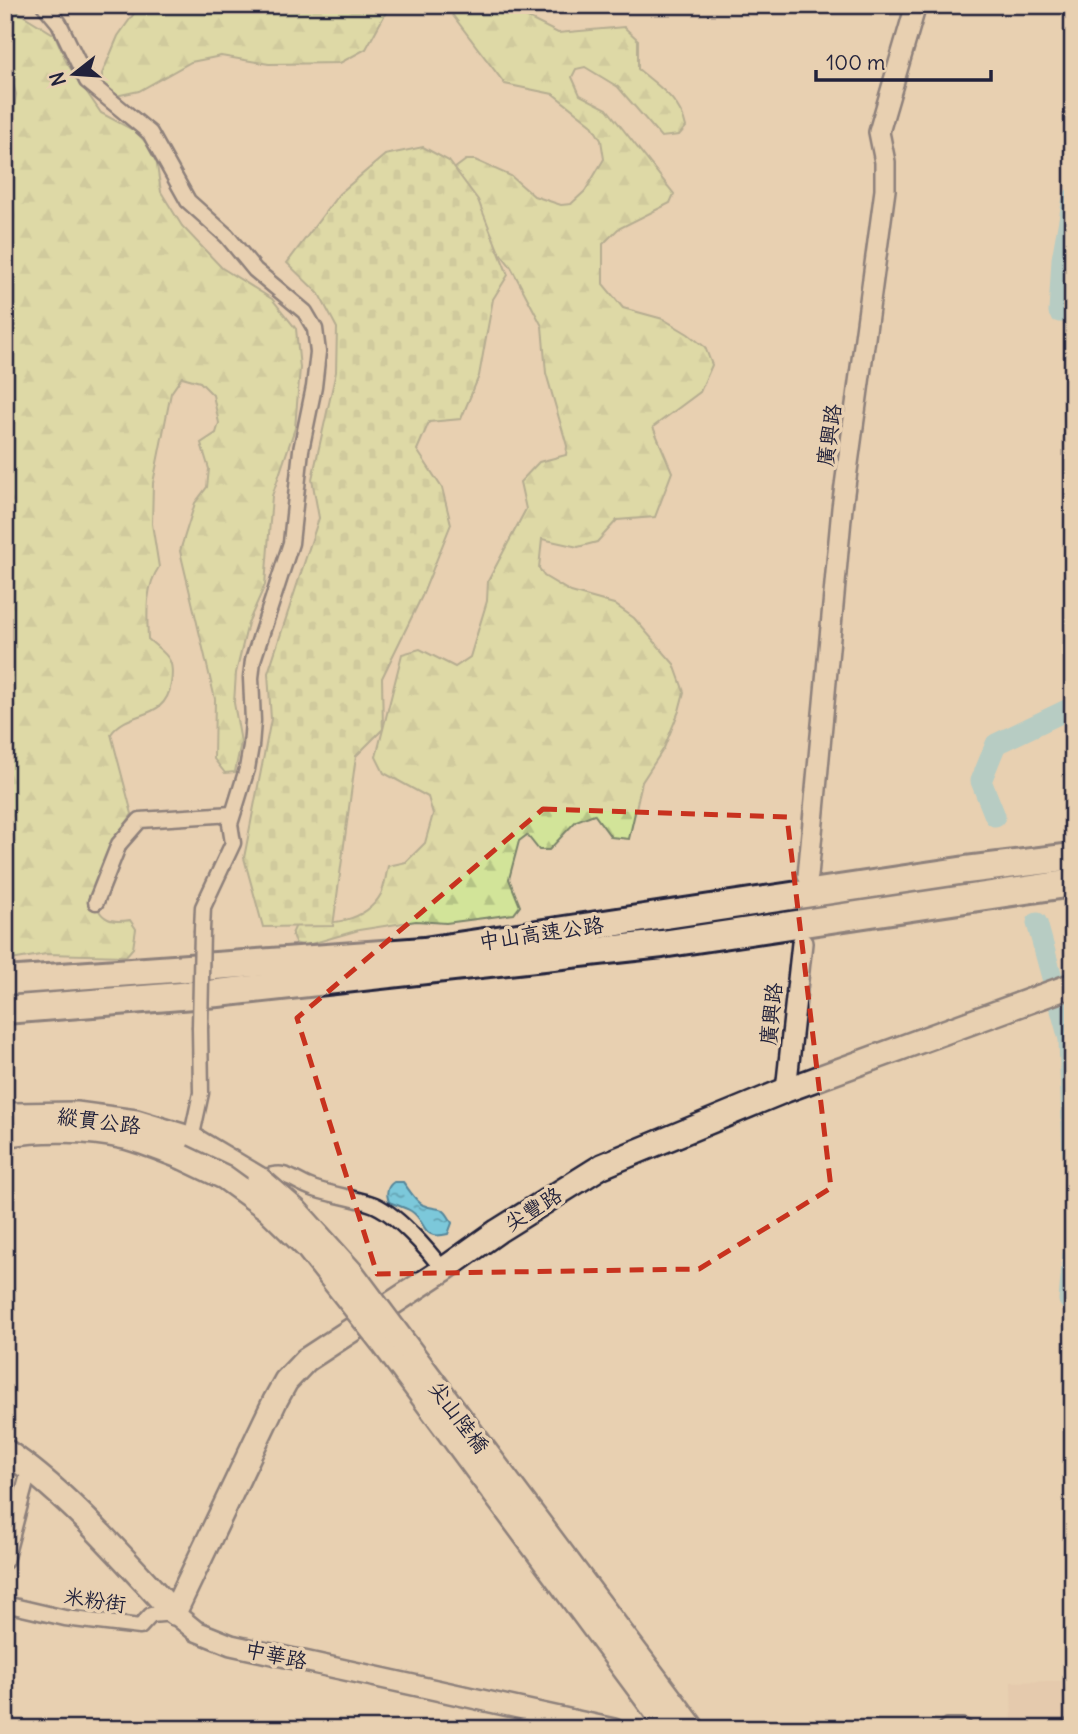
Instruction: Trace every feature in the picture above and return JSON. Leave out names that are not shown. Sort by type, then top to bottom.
[{"type":"highway","name":"中山高速公路","points":[[5,981],[424,951],[952,872],[1073,857]]},
{"type":"highway","name":"中山高速公路","points":[[5,1010],[218,993],[662,944],[1073,883]]},
{"type":"main road","name":"尖豐路","points":[[174,1613],[286,1381],[306,1360],[498,1231],[602,1166],[786,1090],[1073,985]]},
{"type":"main road","name":"縱貫公路","points":[[5,1117],[76,1114],[136,1122],[187,1148]]},
{"type":"main road","name":"縱貫公路","points":[[5,1135],[25,1131],[62,1130],[187,1148]]},
{"type":"main road","name":"尖山陸橋","points":[[187,1148],[259,1179],[296,1211],[351,1272],[693,1729]]},
{"type":"main road","name":"尖山陸橋","points":[[187,1148],[268,1209],[308,1248],[400,1364],[669,1729]]},
{"type":"main road","name":"中華路","points":[[5,1451],[30,1467],[125,1560],[174,1613]]},
{"type":"street","points":[[44,5],[59,23],[87,81],[150,133],[188,201],[227,236],[255,270],[305,312],[314,328],[318,352],[300,460],[291,543],[253,660],[251,746],[247,769],[230,824],[233,843],[203,907],[201,1093],[187,1148]]},
{"type":"street","name":"廣興路","points":[[808,876],[842,504],[885,190],[885,162],[879,132],[916,5]]},
{"type":"street","points":[[96,902],[119,844],[140,820],[232,814]]},
{"type":"street","name":"廣興路","points":[[786,1090],[802,943]]},
{"type":"street","points":[[259,1179],[276,1173],[286,1174],[311,1188],[374,1205],[403,1226],[430,1252],[443,1270]]},
{"type":"street","points":[[5,1561],[30,1467]]},
{"type":"street","name":"米粉街","points":[[5,1604],[65,1618],[140,1627],[151,1615],[174,1613]]},
{"type":"street","name":"中華路","points":[[174,1613],[196,1630],[231,1645],[614,1729]]},
{"type":"street","points":[[948,1729],[961,1729]]},
{"type":"highlighted area","points":[[543,809],[787,817],[831,1188],[699,1269],[377,1274],[297,1018]]},
{"type":"shaded area","points":[[1062,1681],[1073,1721],[1012,1722],[1011,1682]]},
{"type":"green space","points":[[5,5],[12,5],[21,14],[55,35],[67,63],[101,113],[135,131],[155,152],[161,192],[182,226],[222,268],[272,299],[296,329],[300,368],[295,428],[272,496],[265,585],[248,623],[236,673],[234,703],[241,742],[235,772],[225,773],[214,759],[215,699],[180,551],[195,503],[207,487],[209,469],[201,443],[216,433],[219,423],[213,395],[200,382],[182,377],[171,393],[153,483],[152,524],[159,567],[151,583],[147,620],[148,639],[170,662],[171,684],[162,704],[119,726],[111,734],[132,814],[110,851],[98,884],[96,899],[99,911],[108,919],[130,920],[136,929],[133,948],[126,956],[46,954],[5,961],[5,255],[14,217],[6,159],[16,94],[5,57]]},
{"type":"green space","points":[[140,5],[390,5],[366,49],[340,63],[269,64],[221,56],[191,62],[139,91],[111,97],[104,92],[102,74],[118,36]]},
{"type":"green space","points":[[445,5],[498,5],[505,14],[522,15],[558,33],[624,27],[638,40],[638,69],[668,94],[683,117],[686,127],[679,135],[661,137],[618,87],[585,67],[576,69],[572,77],[580,95],[607,109],[674,194],[670,203],[618,229],[603,244],[603,284],[623,308],[663,319],[688,334],[705,347],[712,365],[700,392],[653,427],[672,472],[655,517],[617,520],[597,542],[578,547],[542,539],[539,568],[544,576],[571,592],[614,604],[634,618],[674,664],[684,692],[664,748],[642,782],[629,839],[611,837],[594,814],[576,821],[549,850],[539,850],[527,835],[519,841],[509,879],[520,906],[514,914],[446,923],[416,921],[359,930],[304,946],[295,943],[292,934],[296,925],[344,920],[365,911],[381,894],[388,866],[406,862],[425,843],[433,814],[428,797],[384,773],[376,757],[402,654],[420,649],[455,667],[470,657],[487,601],[488,581],[526,509],[520,482],[539,462],[566,455],[567,446],[546,373],[542,326],[511,267],[457,198],[450,172],[466,160],[475,160],[511,176],[534,196],[561,205],[571,204],[585,191],[604,159],[601,140],[591,124],[553,94],[505,84]]},
{"type":"green space","points":[[423,147],[449,161],[478,200],[508,275],[493,299],[479,376],[461,419],[429,422],[417,450],[442,488],[451,524],[422,596],[382,678],[383,729],[356,756],[333,926],[263,927],[244,858],[271,719],[268,673],[319,518],[312,479],[336,372],[337,328],[319,294],[287,263],[339,194],[385,155]]},
{"type":"water","points":[[394,1182],[403,1182],[414,1198],[423,1205],[445,1212],[452,1223],[448,1234],[428,1233],[411,1211],[389,1202],[387,1191]]},
{"type":"waterway","points":[[1073,198],[1062,259],[1059,312],[1073,312]]},
{"type":"waterway","points":[[995,816],[981,781],[996,744],[1073,707]]},
{"type":"waterway","points":[[1037,923],[1069,1039],[1073,1154]]},
{"type":"waterway","points":[[1073,1255],[1069,1300],[1073,1304]]}]
